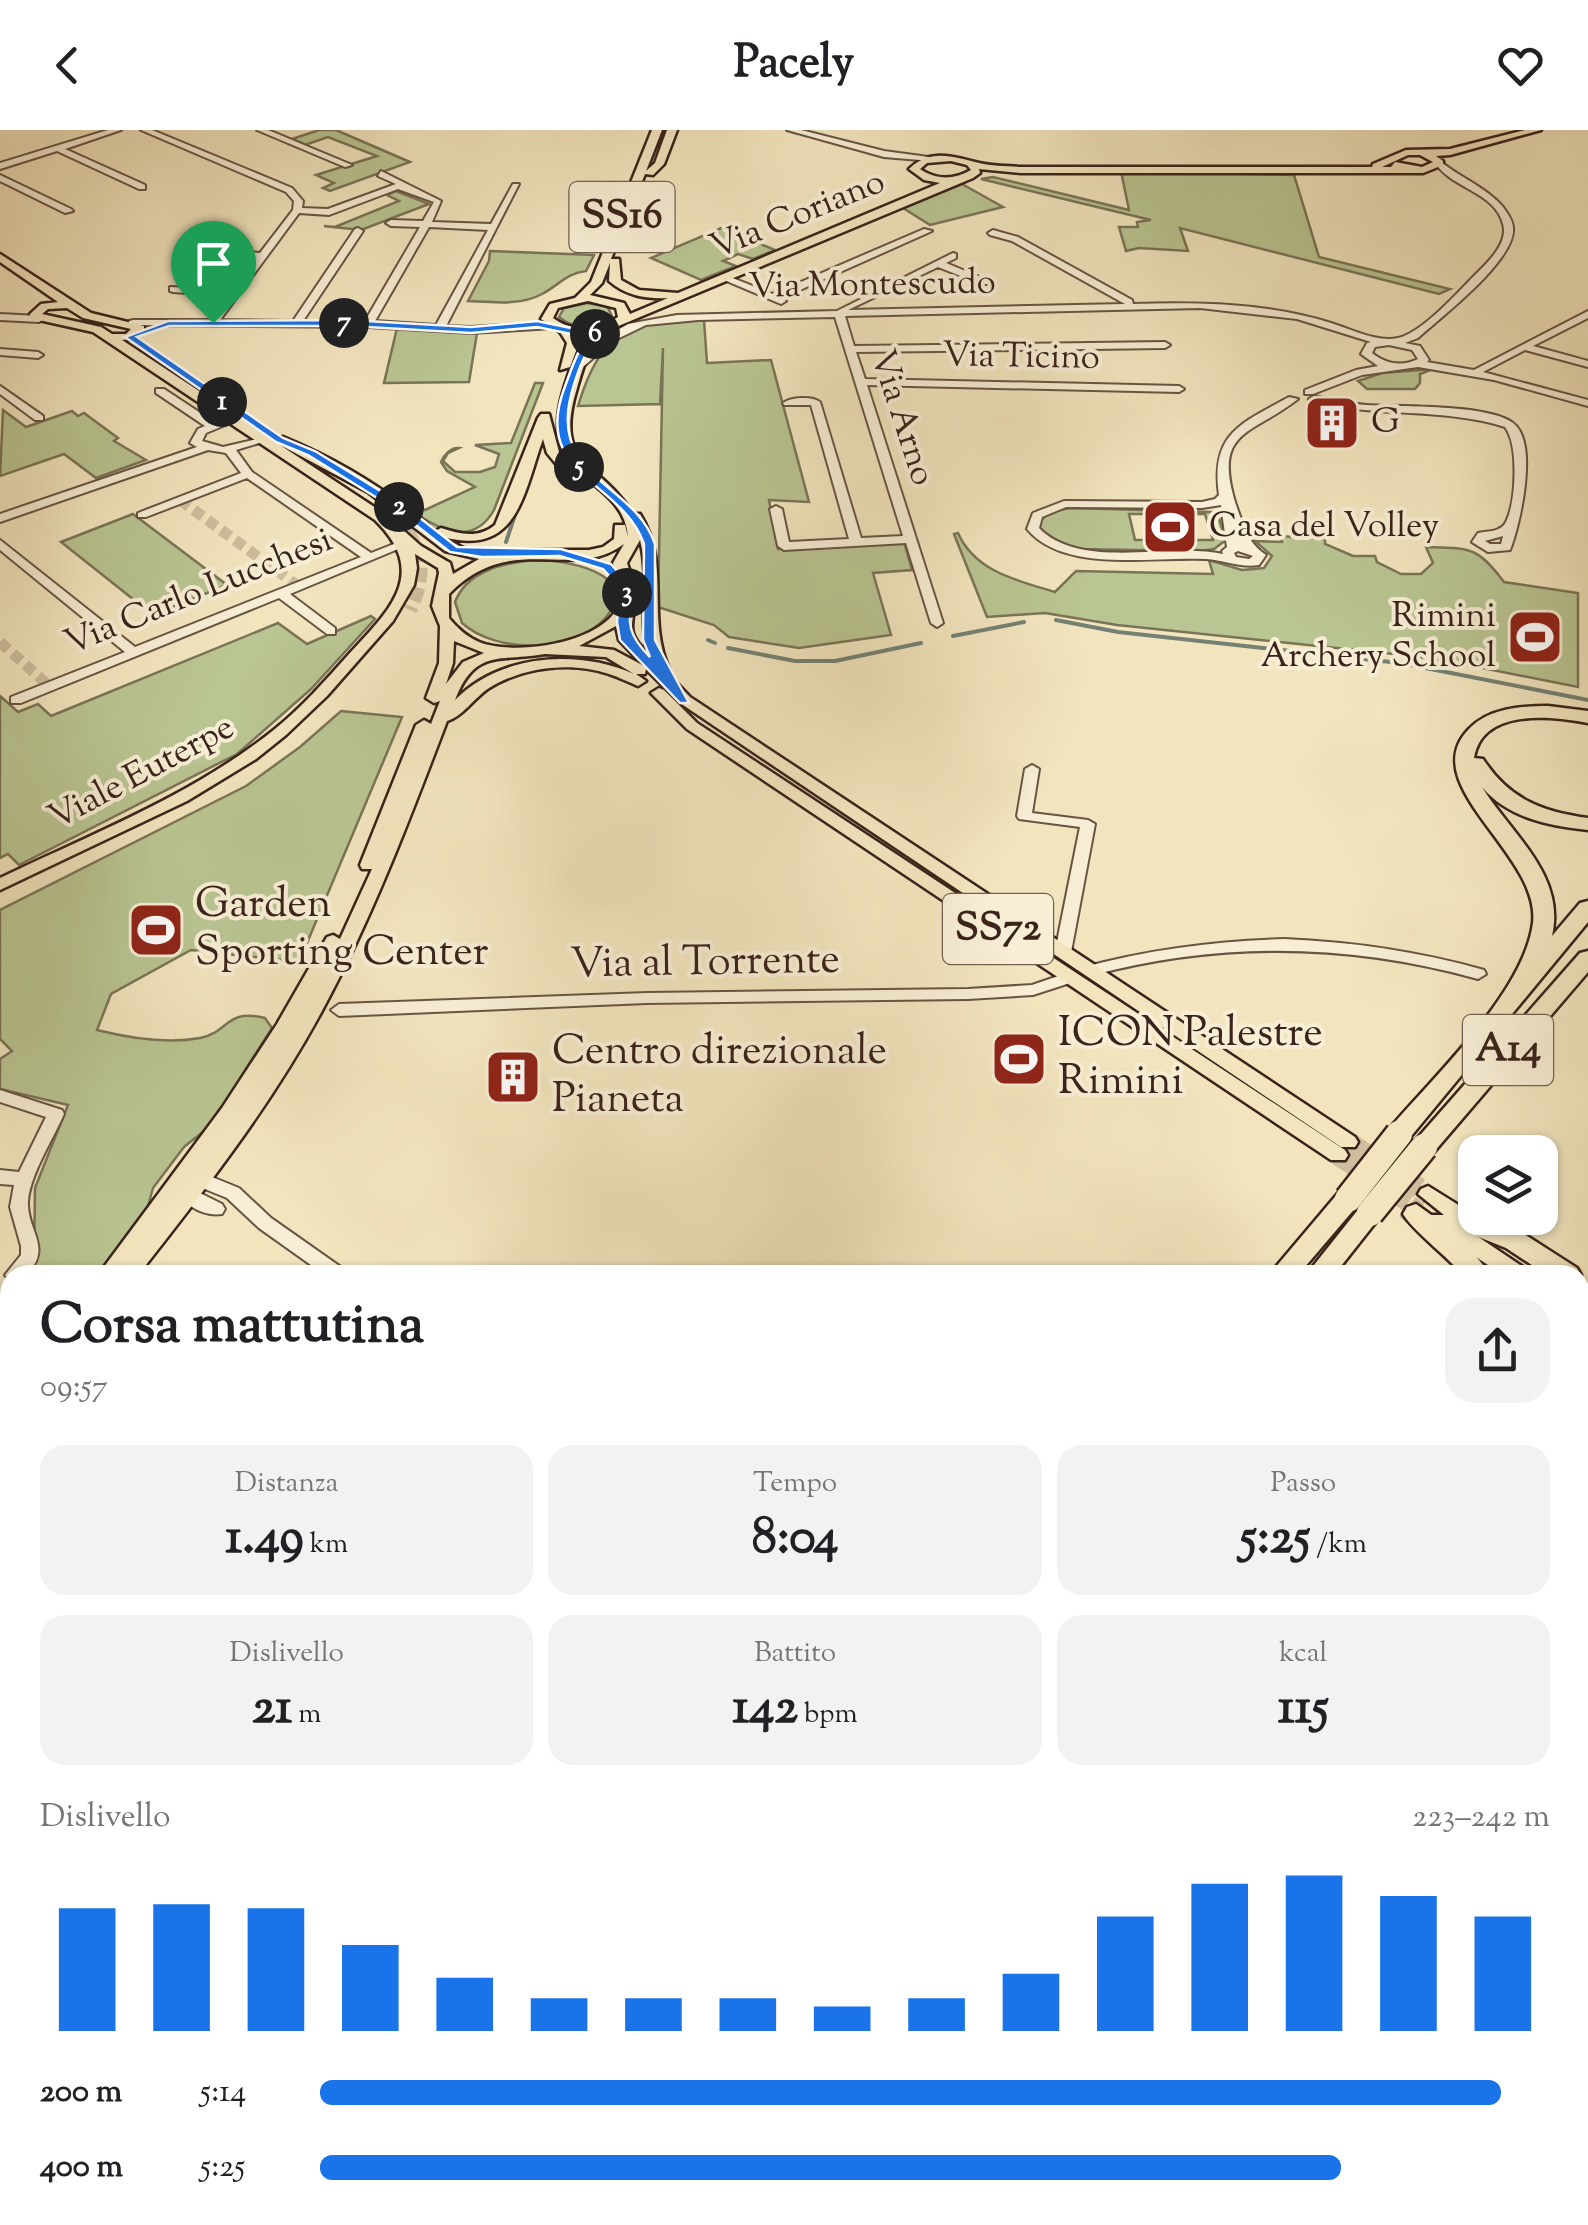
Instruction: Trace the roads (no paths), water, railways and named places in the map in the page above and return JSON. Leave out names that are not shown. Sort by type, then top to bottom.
[{"type":"highway","points":[[1524,981],[1546,930],[1542,894],[1524,854],[1472,791],[1460,764],[1462,747],[1486,724],[1510,716],[1542,712],[1588,717]]},
{"type":"highway","points":[[1588,728],[1538,722],[1500,727],[1474,745],[1474,760],[1493,790],[1521,809],[1558,821],[1588,824]]},
{"type":"highway","name":"A14","points":[[1326,1265],[1399,1134],[1588,908]]},
{"type":"highway","name":"A14","points":[[1293,1265],[1426,1144],[1588,958]]},
{"type":"highway","points":[[1426,1144],[1472,1106],[1588,969]]},
{"type":"highway","points":[[1421,1206],[1470,1265]]},
{"type":"highway","points":[[1498,1235],[1552,1265]]},
{"type":"main road","name":"SS16","points":[[620,322],[625,315],[607,284],[644,175],[653,130]]},
{"type":"main road","name":"SS16","points":[[580,298],[596,283],[644,175],[669,130]]},
{"type":"main road","points":[[1422,153],[1450,152],[1536,130]]},
{"type":"main road","name":"Via Coriano","points":[[1368,169],[1400,152],[1422,153]]},
{"type":"main road","points":[[1390,160],[1406,168],[1423,170],[1450,152]]},
{"type":"main road","points":[[1422,153],[1439,162]]},
{"type":"main road","points":[[932,158],[918,163],[918,173],[963,178],[976,171],[973,164]]},
{"type":"main road","name":"Via Coriano","points":[[932,158],[1022,170],[1406,168]]},
{"type":"main road","name":"Via Coriano","points":[[600,330],[963,178],[1022,170]]},
{"type":"main road","name":"Via Coriano","points":[[918,173],[930,186],[923,195]]},
{"type":"main road","points":[[0,257],[44,295],[48,304]]},
{"type":"main road","name":"Via Coriano","points":[[615,261],[616,281],[632,292],[657,295],[689,291]]},
{"type":"main road","points":[[0,266],[93,319],[134,330],[379,511],[400,537],[445,566],[448,574],[439,610],[447,626],[471,643],[502,651]]},
{"type":"main road","name":"Via Coriano","points":[[615,303],[650,305],[689,291]]},
{"type":"main road","name":"SS16","points":[[544,418],[572,343],[547,319],[548,312],[559,303],[580,298],[615,303]]},
{"type":"main road","points":[[37,316],[48,304],[70,304]]},
{"type":"main road","points":[[37,316],[80,323],[109,337],[379,511]]},
{"type":"main road","points":[[559,327],[600,330]]},
{"type":"main road","points":[[109,337],[134,330]]},
{"type":"main road","points":[[117,1265],[226,1148],[312,1012],[348,941],[461,672],[478,658],[502,651],[548,650],[594,637],[625,610],[620,564],[635,532],[630,518],[584,473],[564,442],[560,418],[585,346],[600,330]]},
{"type":"main road","points":[[279,440],[312,453],[420,524],[446,546],[463,552],[610,550],[621,540],[622,532],[596,499],[559,464],[544,418]]},
{"type":"main road","points":[[420,524],[452,537],[467,538],[496,530],[544,418]]},
{"type":"main road","name":"SS72","points":[[616,502],[633,514],[650,544],[649,640],[658,664],[685,700]]},
{"type":"main road","name":"Viale Euterpe","points":[[0,885],[212,779],[280,733],[394,614],[408,585],[400,537]]},
{"type":"main road","points":[[443,592],[474,566],[528,552]]},
{"type":"main road","points":[[569,553],[605,565],[624,584]]},
{"type":"main road","name":"Viale Euterpe","points":[[0,898],[252,767],[318,714],[410,610]]},
{"type":"main road","name":"SS72","points":[[548,650],[606,651],[632,663],[692,726],[1070,977],[1343,1149],[1063,952],[685,700],[626,640],[625,610]]},
{"type":"main road","points":[[134,1265],[174,1214],[352,904],[442,680],[447,626]]},
{"type":"main road","name":"SS72","points":[[433,739],[478,685],[519,668],[608,668],[657,690]]},
{"type":"main road","points":[[1421,1206],[1458,1219]]},
{"type":"main road","points":[[1421,1206],[1505,1265]]},
{"type":"main road","points":[[1489,1235],[1535,1265]]},
{"type":"street","points":[[0,166],[117,130]]},
{"type":"street","points":[[145,130],[288,190],[299,202],[297,210],[213,323]]},
{"type":"street","points":[[261,130],[348,165]]},
{"type":"street","points":[[791,130],[884,154],[932,158]]},
{"type":"street","points":[[57,148],[142,187]]},
{"type":"street","points":[[884,154],[918,173]]},
{"type":"street","points":[[1439,162],[1451,176]]},
{"type":"street","points":[[1360,372],[1392,367],[1418,351],[1508,240],[1510,230],[1502,211],[1483,192],[1451,176],[1423,170]]},
{"type":"street","points":[[297,210],[329,212],[404,184],[381,174]]},
{"type":"street","points":[[0,178],[68,212]]},
{"type":"street","points":[[368,324],[436,202],[398,186]]},
{"type":"street","points":[[440,327],[516,186]]},
{"type":"street","points":[[391,223],[494,226]]},
{"type":"street","points":[[296,322],[358,231]]},
{"type":"street","points":[[772,298],[928,231]]},
{"type":"street","name":"Via Montescudo","points":[[1008,236],[1102,292],[1141,305]]},
{"type":"street","points":[[197,250],[262,256]]},
{"type":"street","points":[[839,314],[954,256]]},
{"type":"street","points":[[940,264],[984,282]]},
{"type":"street","points":[[722,277],[796,312]]},
{"type":"street","points":[[173,290],[235,293]]},
{"type":"street","points":[[1102,292],[1108,306]]},
{"type":"street","name":"Via Montescudo","points":[[1048,308],[1094,301],[1102,292]]},
{"type":"street","name":"Via Montescudo","points":[[579,365],[599,342],[632,324],[796,312],[1141,305],[1271,311],[1382,342]]},
{"type":"street","points":[[440,327],[502,324],[548,312]]},
{"type":"street","name":"Via Arno","points":[[839,314],[937,623]]},
{"type":"street","points":[[1479,370],[1588,314]]},
{"type":"street","points":[[3,317],[37,316]]},
{"type":"street","name":"Via Montescudo","points":[[636,316],[698,317]]},
{"type":"street","points":[[134,330],[168,324],[296,322],[471,330],[559,327]]},
{"type":"street","points":[[1568,324],[1588,330]]},
{"type":"street","name":"Via Montescudo","points":[[1349,334],[1367,348]]},
{"type":"street","points":[[1392,367],[1374,361],[1366,354],[1367,348],[1382,342],[1398,342],[1495,377],[1588,402]]},
{"type":"street","points":[[850,349],[1165,345]]},
{"type":"street","points":[[1525,347],[1588,364]]},
{"type":"street","points":[[1418,351],[1495,377]]},
{"type":"street","points":[[0,352],[38,356]]},
{"type":"street","points":[[1312,396],[1374,361]]},
{"type":"street","name":"Via Ticino","points":[[861,382],[1179,389]]},
{"type":"street","points":[[0,388],[39,418]]},
{"type":"street","points":[[160,390],[212,426]]},
{"type":"street","points":[[1231,553],[1234,537],[1223,497],[1220,461],[1233,437],[1293,398],[1295,392],[1359,408],[1419,408],[1509,425],[1517,436],[1519,462],[1512,524]]},
{"type":"street","name":"Via Arno","points":[[788,404],[815,402],[856,542],[910,539]]},
{"type":"street","points":[[200,446],[198,434],[231,418]]},
{"type":"street","points":[[0,518],[200,446],[230,450],[262,439]]},
{"type":"street","points":[[230,450],[248,474],[370,556]]},
{"type":"street","points":[[142,515],[248,474]]},
{"type":"street","points":[[1222,477],[1241,538],[1248,548],[1260,554],[1258,560],[1244,563],[1231,553],[1065,551],[1038,538],[1033,529],[1037,515],[1064,504],[1202,505],[1219,502],[1223,497]]},
{"type":"street","points":[[776,508],[784,546],[856,542]]},
{"type":"street","name":"Via Carlo Lucchesi","points":[[16,700],[370,556],[400,537]]},
{"type":"street","points":[[0,544],[134,652]]},
{"type":"street","points":[[280,593],[331,631]]},
{"type":"street","points":[[1032,770],[1024,816],[1088,824],[1063,952]]},
{"type":"street","points":[[1090,971],[1196,950],[1274,946],[1373,948],[1436,960],[1478,974]]},
{"type":"street","name":"Via al Torrente","points":[[339,1010],[647,998],[968,994],[1033,990],[1070,977]]},
{"type":"street","points":[[0,1096],[56,1114],[20,1195],[19,1217],[32,1249],[26,1265]]},
{"type":"street","points":[[226,1148],[224,1167],[234,1193]]},
{"type":"street","points":[[0,1177],[27,1179]]},
{"type":"street","points":[[189,1187],[217,1184],[234,1193],[265,1223],[324,1265]]},
{"type":"street","points":[[189,1187],[216,1209]]},
{"type":"street","points":[[174,1214],[216,1209],[265,1223]]},
{"type":"waterway","points":[[506,542],[516,512]]},
{"type":"waterway","points":[[1056,620],[1118,632],[1400,663],[1588,700]]},
{"type":"waterway","points":[[953,636],[1024,622]]},
{"type":"waterway","points":[[708,640],[715,643]]},
{"type":"waterway","points":[[728,648],[795,661],[835,661],[921,643]]},
{"type":"tunnel","points":[[180,500],[298,586]]},
{"type":"tunnel","points":[[377,504],[402,527],[417,550],[420,577],[410,610]]},
{"type":"tunnel","points":[[0,642],[49,686]]},
{"type":"tunnel","points":[[1348,1142],[1428,1194]]},
{"type":"tunnel","points":[[1338,1155],[1420,1209]]},
{"type":"tunnel","points":[[1377,1181],[1416,1214]]},
{"type":"place","name":"G","points":[[1332,423]]},
{"type":"place","name":"Casa del Volley","points":[[1170,527]]},
{"type":"place","name":"Rimini Archery School","points":[[1535,637]]},
{"type":"place","name":"Garden Sporting Center","points":[[156,930]]},
{"type":"place","name":"ICON Palestre Rimini","points":[[1019,1059]]},
{"type":"place","name":"Centro direzionale Pianeta","points":[[513,1077]]}]
